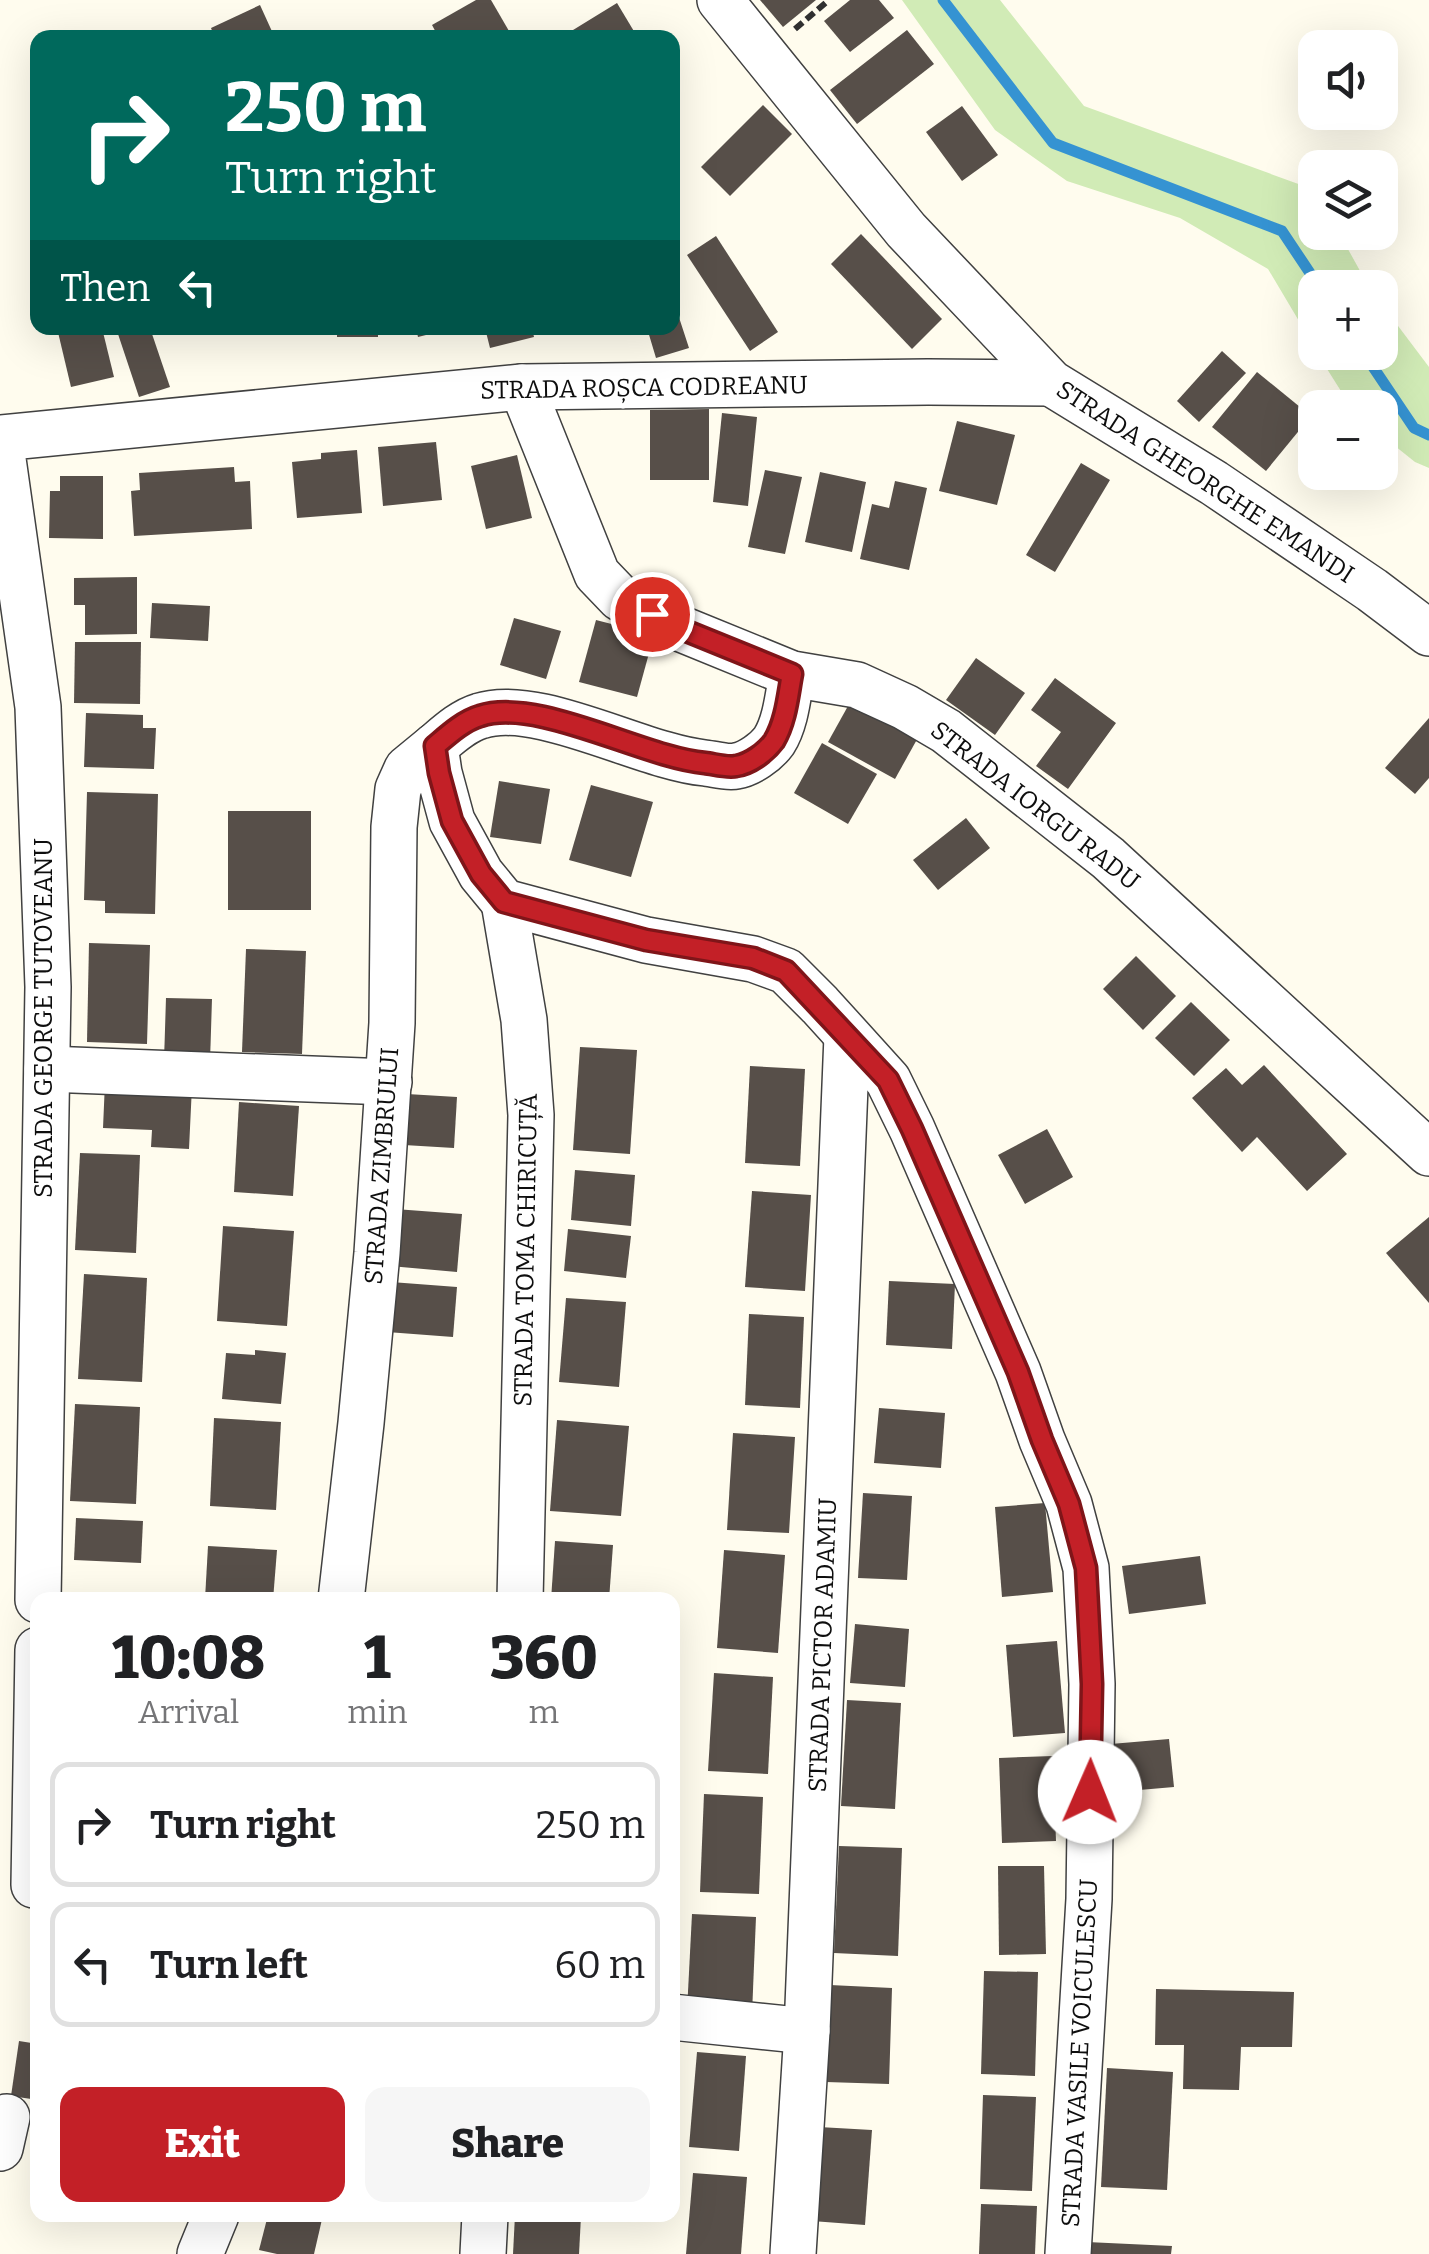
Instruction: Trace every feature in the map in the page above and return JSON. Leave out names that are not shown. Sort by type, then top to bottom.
[{"type":"street","name":"STRADA GHEORGHE EMANDI","points":[[720,0],[906,230],[1051,384],[1214,483],[1429,633]]},
{"type":"street","name":"STRADA ROȘCA CODREANU","points":[[0,438],[522,388],[1051,384]]},
{"type":"street","name":"STRADA IORGU RADU","points":[[522,388],[597,574],[620,598],[684,630],[792,674],[857,685],[946,731],[1108,858],[1429,1153]]},
{"type":"street","name":"STRADA GEORGE TUTOVEANU","points":[[0,438],[38,707],[48,987],[38,1592]]},
{"type":"street","points":[[504,902],[481,874],[452,821],[435,746],[451,732],[480,716],[512,713],[545,717],[683,761],[736,766],[760,756],[774,741],[783,720],[792,674]]},
{"type":"street","name":"STRADA ZIMBRULUI","points":[[342,1592],[377,1254],[392,1022],[398,788],[407,769],[435,746]]},
{"type":"street","name":"STRADA VASILE VOICULESCU","points":[[504,902],[646,940],[753,958],[786,971],[888,1080],[1018,1372],[1069,1504],[1086,1568],[1092,1684],[1089,1900],[1068,2254]]},
{"type":"street","name":"STRADA TOMA CHIRICUȚĂ","points":[[504,902],[524,1020],[531,1115],[520,1592]]},
{"type":"street","name":"STRADA PICTOR ADAMIU","points":[[793,2254],[807,2031],[847,1036]]},
{"type":"street","points":[[47,1069],[389,1082]]},
{"type":"street","points":[[680,2018],[807,2031]]},
{"type":"street","points":[[200,2254],[213,2222]]},
{"type":"street","points":[[483,2254],[485,2222]]},
{"type":"green space","points":[[902,0],[1000,0],[1084,106],[1298,184],[1298,250],[1348,250],[1360,270],[1298,270],[1298,319],[1268,269],[1180,218],[1067,181],[995,130]]},
{"type":"green space","points":[[1398,326],[1429,367],[1429,468],[1398,448],[1398,390],[1340,390],[1328,370],[1398,370]]},
{"type":"building","points":[[476,0],[491,0],[508,30],[435,30],[432,25]]},
{"type":"building","points":[[760,0],[816,0],[783,27]]},
{"type":"building","points":[[850,0],[879,0],[894,18],[850,52],[824,21]]},
{"type":"building","points":[[617,3],[633,30],[573,30]]},
{"type":"building","points":[[260,5],[271,30],[212,30]]},
{"type":"building","points":[[907,30],[934,64],[857,124],[830,90]]},
{"type":"building","points":[[763,105],[792,134],[730,196],[701,167]]},
{"type":"building","points":[[962,106],[998,155],[962,181],[926,132]]},
{"type":"building","points":[[861,234],[942,319],[912,349],[831,264]]},
{"type":"building","points":[[716,236],[778,332],[750,351],[687,255]]},
{"type":"building","points":[[680,320],[689,348],[656,358],[649,335],[680,335]]},
{"type":"building","points":[[59,335],[104,335],[114,377],[71,387]]},
{"type":"building","points":[[118,335],[152,335],[170,387],[139,397]]},
{"type":"building","points":[[337,335],[378,335],[378,337]]},
{"type":"building","points":[[487,335],[534,335],[534,337],[490,348]]},
{"type":"building","points":[[1222,351],[1246,373],[1199,422],[1177,401]]},
{"type":"building","points":[[1257,372],[1298,405],[1298,432],[1266,471],[1212,427]]},
{"type":"building","points":[[709,409],[709,480],[650,480],[650,410]]},
{"type":"building","points":[[722,413],[757,417],[748,506],[713,502]]},
{"type":"building","points":[[957,421],[1015,435],[997,505],[939,491]]},
{"type":"building","points":[[436,442],[442,500],[383,506],[378,447]]},
{"type":"building","points":[[357,450],[362,513],[297,518],[292,462],[321,459],[321,453]]},
{"type":"building","points":[[517,455],[532,518],[486,529],[471,466]]},
{"type":"building","points":[[1081,463],[1110,480],[1055,572],[1026,555]]},
{"type":"building","points":[[234,467],[235,482],[250,481],[252,529],[134,536],[131,491],[140,490],[139,473]]},
{"type":"building","points":[[765,470],[802,477],[785,554],[748,547]]},
{"type":"building","points":[[820,472],[866,482],[852,552],[805,542]]},
{"type":"building","points":[[60,476],[103,476],[103,539],[49,538],[50,491],[60,491]]},
{"type":"building","points":[[895,481],[927,488],[909,570],[860,559],[872,504],[889,508]]},
{"type":"building","points":[[137,577],[137,634],[85,635],[85,605],[74,605],[74,578]]},
{"type":"building","points":[[152,603],[210,606],[208,641],[150,638]]},
{"type":"building","points":[[514,618],[561,631],[546,679],[500,665]]},
{"type":"building","points":[[596,620],[654,635],[637,697],[579,682]]},
{"type":"building","points":[[75,642],[141,642],[140,704],[74,703]]},
{"type":"building","points":[[976,658],[1025,693],[995,735],[946,700]]},
{"type":"building","points":[[1055,678],[1116,723],[1068,789],[1036,766],[1061,732],[1031,710]]},
{"type":"building","points":[[853,697],[920,734],[895,779],[828,742]]},
{"type":"building","points":[[86,713],[143,715],[143,728],[156,728],[154,769],[84,767]]},
{"type":"building","points":[[1429,718],[1429,778],[1415,794],[1385,768]]},
{"type":"building","points":[[822,743],[877,774],[848,824],[794,793]]},
{"type":"building","points":[[499,781],[550,789],[541,844],[490,837]]},
{"type":"building","points":[[591,785],[653,802],[631,877],[569,860]]},
{"type":"building","points":[[87,792],[158,794],[155,914],[105,913],[105,901],[84,900]]},
{"type":"building","points":[[228,811],[311,811],[311,910],[228,910]]},
{"type":"building","points":[[966,818],[990,848],[938,890],[913,860]]},
{"type":"building","points":[[89,943],[150,945],[147,1044],[87,1042]]},
{"type":"building","points":[[246,949],[306,951],[302,1054],[242,1052]]},
{"type":"building","points":[[1136,956],[1176,996],[1143,1030],[1103,989]]},
{"type":"building","points":[[166,998],[212,999],[210,1062],[164,1061]]},
{"type":"building","points":[[1191,1002],[1230,1040],[1194,1076],[1155,1038]]},
{"type":"building","points":[[580,1047],[637,1050],[630,1154],[573,1150]]},
{"type":"building","points":[[1264,1065],[1347,1154],[1307,1191],[1257,1137],[1242,1152],[1192,1098],[1226,1068],[1242,1085]]},
{"type":"building","points":[[750,1066],[805,1069],[800,1166],[745,1163]]},
{"type":"building","points":[[105,1082],[192,1086],[189,1149],[151,1147],[152,1130],[103,1128]]},
{"type":"building","points":[[407,1094],[457,1097],[454,1148],[404,1145]]},
{"type":"building","points":[[239,1102],[299,1106],[293,1196],[234,1192]]},
{"type":"building","points":[[1047,1129],[1073,1177],[1025,1204],[998,1155]]},
{"type":"building","points":[[80,1153],[140,1155],[136,1253],[75,1250]]},
{"type":"building","points":[[575,1170],[635,1175],[631,1226],[571,1220]]},
{"type":"building","points":[[752,1191],[811,1195],[805,1291],[745,1287]]},
{"type":"building","points":[[395,1209],[462,1214],[457,1272],[390,1266]]},
{"type":"building","points":[[1429,1217],[1429,1303],[1386,1253]]},
{"type":"building","points":[[223,1226],[294,1231],[287,1326],[217,1321]]},
{"type":"building","points":[[568,1229],[631,1236],[626,1278],[564,1271]]},
{"type":"building","points":[[84,1274],[147,1278],[142,1382],[78,1379]]},
{"type":"building","points":[[889,1281],[955,1284],[952,1349],[886,1345]]},
{"type":"building","points":[[391,1282],[457,1287],[453,1337],[387,1332]]},
{"type":"building","points":[[566,1298],[626,1302],[619,1387],[559,1382]]},
{"type":"building","points":[[749,1314],[804,1317],[800,1408],[745,1405]]},
{"type":"building","points":[[255,1350],[286,1353],[281,1404],[222,1399],[226,1353],[255,1355]]},
{"type":"building","points":[[75,1404],[140,1407],[136,1504],[70,1501]]},
{"type":"building","points":[[879,1408],[945,1413],[941,1468],[874,1463]]},
{"type":"building","points":[[214,1418],[281,1422],[276,1510],[210,1506]]},
{"type":"building","points":[[557,1420],[629,1426],[621,1516],[550,1511]]},
{"type":"building","points":[[733,1433],[795,1437],[789,1533],[727,1530]]},
{"type":"building","points":[[863,1493],[912,1496],[907,1580],[858,1578]]},
{"type":"building","points":[[1045,1503],[1053,1592],[1002,1597],[995,1507]]},
{"type":"building","points":[[76,1518],[143,1521],[141,1563],[74,1560]]},
{"type":"building","points":[[555,1541],[613,1545],[610,1592],[552,1592]]},
{"type":"building","points":[[208,1546],[277,1550],[274,1592],[205,1592]]},
{"type":"building","points":[[724,1550],[785,1555],[778,1653],[717,1648]]},
{"type":"building","points":[[1200,1556],[1206,1604],[1129,1614],[1122,1566]]},
{"type":"building","points":[[855,1624],[909,1629],[905,1687],[850,1683]]},
{"type":"building","points":[[1057,1641],[1065,1733],[1013,1737],[1006,1645]]},
{"type":"building","points":[[714,1673],[773,1677],[768,1774],[708,1771]]},
{"type":"building","points":[[847,1700],[901,1703],[895,1809],[841,1806]]},
{"type":"building","points":[[1169,1739],[1174,1787],[1116,1792],[1111,1744]]},
{"type":"building","points":[[1053,1756],[1056,1841],[1002,1843],[999,1758]]},
{"type":"building","points":[[704,1794],[763,1797],[759,1894],[700,1892]]},
{"type":"building","points":[[839,1846],[902,1848],[898,1956],[834,1953]]},
{"type":"building","points":[[998,1866],[1044,1866],[1046,1954],[999,1955]]},
{"type":"building","points":[[692,1914],[756,1917],[752,2014],[687,2011]]},
{"type":"building","points":[[984,1971],[1038,1972],[1035,2076],[981,2074]]},
{"type":"building","points":[[830,1985],[892,1988],[889,2084],[826,2082]]},
{"type":"building","points":[[1156,1989],[1294,1992],[1292,2047],[1241,2047],[1239,2090],[1183,2089],[1184,2045],[1155,2045]]},
{"type":"building","points":[[19,2041],[30,2043],[30,2099],[11,2096]]},
{"type":"building","points":[[697,2052],[746,2056],[739,2151],[689,2147]]},
{"type":"building","points":[[1107,2068],[1173,2072],[1167,2190],[1101,2187]]},
{"type":"building","points":[[983,2095],[1036,2097],[1032,2191],[980,2189]]},
{"type":"building","points":[[819,2127],[872,2130],[865,2225],[812,2221]]},
{"type":"building","points":[[693,2173],[747,2177],[741,2254],[686,2254]]},
{"type":"building","points":[[981,2204],[1037,2206],[1035,2254],[979,2254]]},
{"type":"building","points":[[266,2222],[321,2222],[314,2254],[259,2250]]},
{"type":"building","points":[[515,2222],[581,2222],[579,2254],[513,2254]]},
{"type":"building","points":[[1087,2242],[1172,2246],[1171,2254],[1086,2254]]},
{"type":"waterway","points":[[943,0],[1053,143],[1282,231],[1308,270]]},
{"type":"waterway","points":[[1375,370],[1414,428],[1429,435]]},
{"type":"route","points":[[652,614],[792,674],[783,720],[774,741],[760,756],[736,766],[683,761],[545,717],[512,713],[480,716],[435,746],[452,821],[481,874],[504,902],[646,940],[753,958],[786,971],[888,1080],[1018,1372],[1069,1504],[1086,1568],[1092,1684],[1090,1792]]}]
